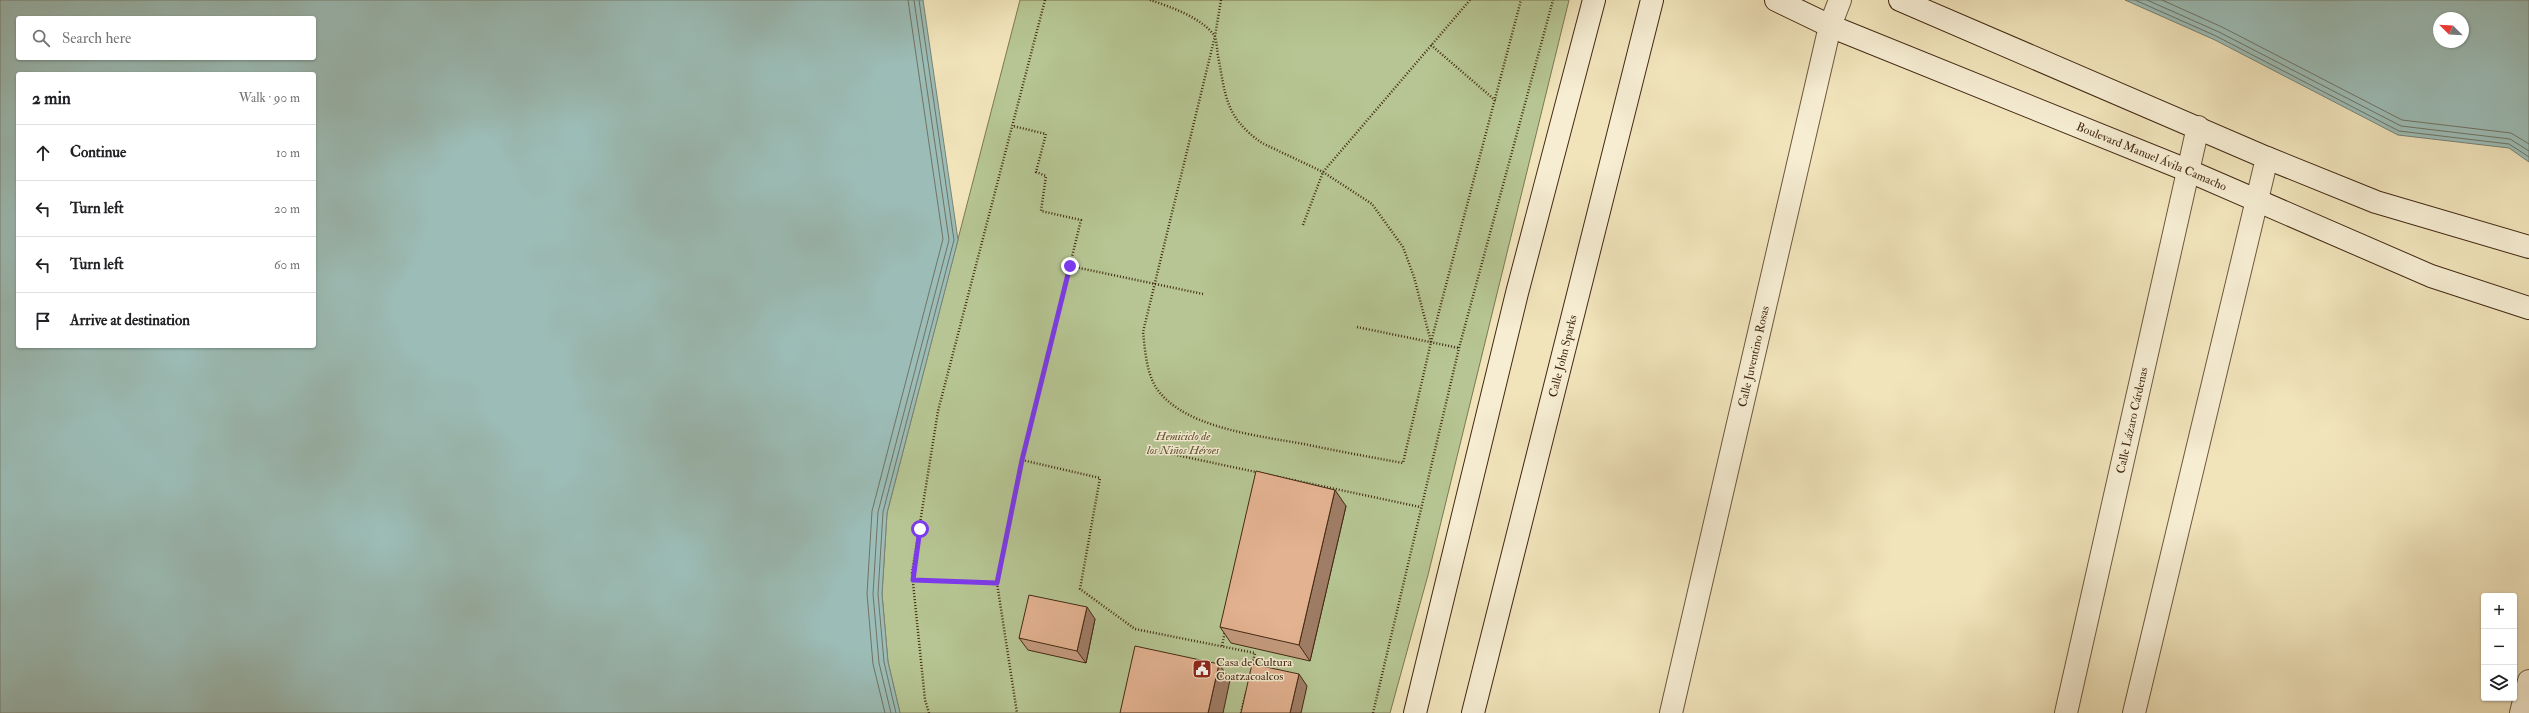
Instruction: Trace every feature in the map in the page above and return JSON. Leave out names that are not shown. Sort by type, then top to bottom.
[{"type":"main road","points":[[1415,713],[1517,292],[1594,0]]},
{"type":"main road","name":"Calle John Sparks","points":[[1472,713],[1652,0]]},
{"type":"main road","name":"Boulevard Manuel Ávila Camacho","points":[[1776,0],[1830,26],[2189,171],[2257,202],[2431,276],[2529,308]]},
{"type":"main road","name":"Calle Juventino Rosas","points":[[1671,713],[1830,26],[1840,0]]},
{"type":"main road","points":[[1900,0],[2267,158],[2376,202],[2529,247]]},
{"type":"main road","name":"Calle Lázaro Cárdenas","points":[[2066,713],[2198,127]]},
{"type":"main road","points":[[2134,713],[2267,158]]},
{"type":"main road","points":[[2521,713],[2529,682]]},
{"type":"path","points":[[929,713],[925,700],[913,580],[938,411],[1045,0]]},
{"type":"path","points":[[1150,0],[1195,20],[1215,36],[1228,105],[1235,119],[1262,144],[1323,172],[1372,204],[1403,247],[1414,277],[1431,342]]},
{"type":"path","points":[[1221,0],[1215,36],[1153,284],[1143,332],[1146,361],[1155,385],[1177,409],[1203,422],[1232,431],[1403,463],[1431,342],[1496,100],[1521,0]]},
{"type":"path","points":[[1303,225],[1323,172],[1470,0]]},
{"type":"path","points":[[1373,713],[1420,507],[1459,348],[1553,0]]},
{"type":"path","points":[[1431,45],[1496,100]]},
{"type":"path","points":[[1013,126],[1046,134],[1036,172],[1046,176],[1041,211],[1081,220],[1022,460],[997,583],[1017,713]]},
{"type":"path","points":[[1070,266],[1203,294]]},
{"type":"path","points":[[1357,327],[1459,348]]},
{"type":"path","points":[[1148,449],[1420,507]]},
{"type":"path","points":[[1022,460],[1100,478],[1080,589],[1135,629],[1255,654],[1252,668]]},
{"type":"path","points":[[1260,480],[1262,473]]},
{"type":"path","points":[[913,580],[997,583]]},
{"type":"path","points":[[1222,646],[1227,624]]},
{"type":"path","points":[[1241,713],[1246,691]]},
{"type":"green space","name":"Hemiciclo de los Niños Héroes","points":[[1020,0],[1569,0],[1428,575],[1390,713],[900,713],[888,662],[882,594],[887,513]]},
{"type":"water","points":[[0,0],[923,0],[958,240],[887,513],[882,594],[888,662],[900,713],[0,713]]},
{"type":"water","points":[[2125,0],[2529,0],[2529,162],[2509,148],[2398,135],[2215,40]]},
{"type":"building","points":[[1256,471],[1335,490],[1299,645],[1220,627]]},
{"type":"building","points":[[1029,595],[1087,607],[1077,651],[1019,638]]},
{"type":"building","points":[[1135,646],[1219,664],[1208,713],[1120,713]]},
{"type":"building","points":[[1252,664],[1299,674],[1290,713],[1241,713]]},
{"type":"place","name":"Casa de Cultura Coatzacoalcos","points":[[1202,669]]},
{"type":"route","points":[[920,529],[912,573],[913,580],[997,583],[1022,460],[1070,266]]}]
